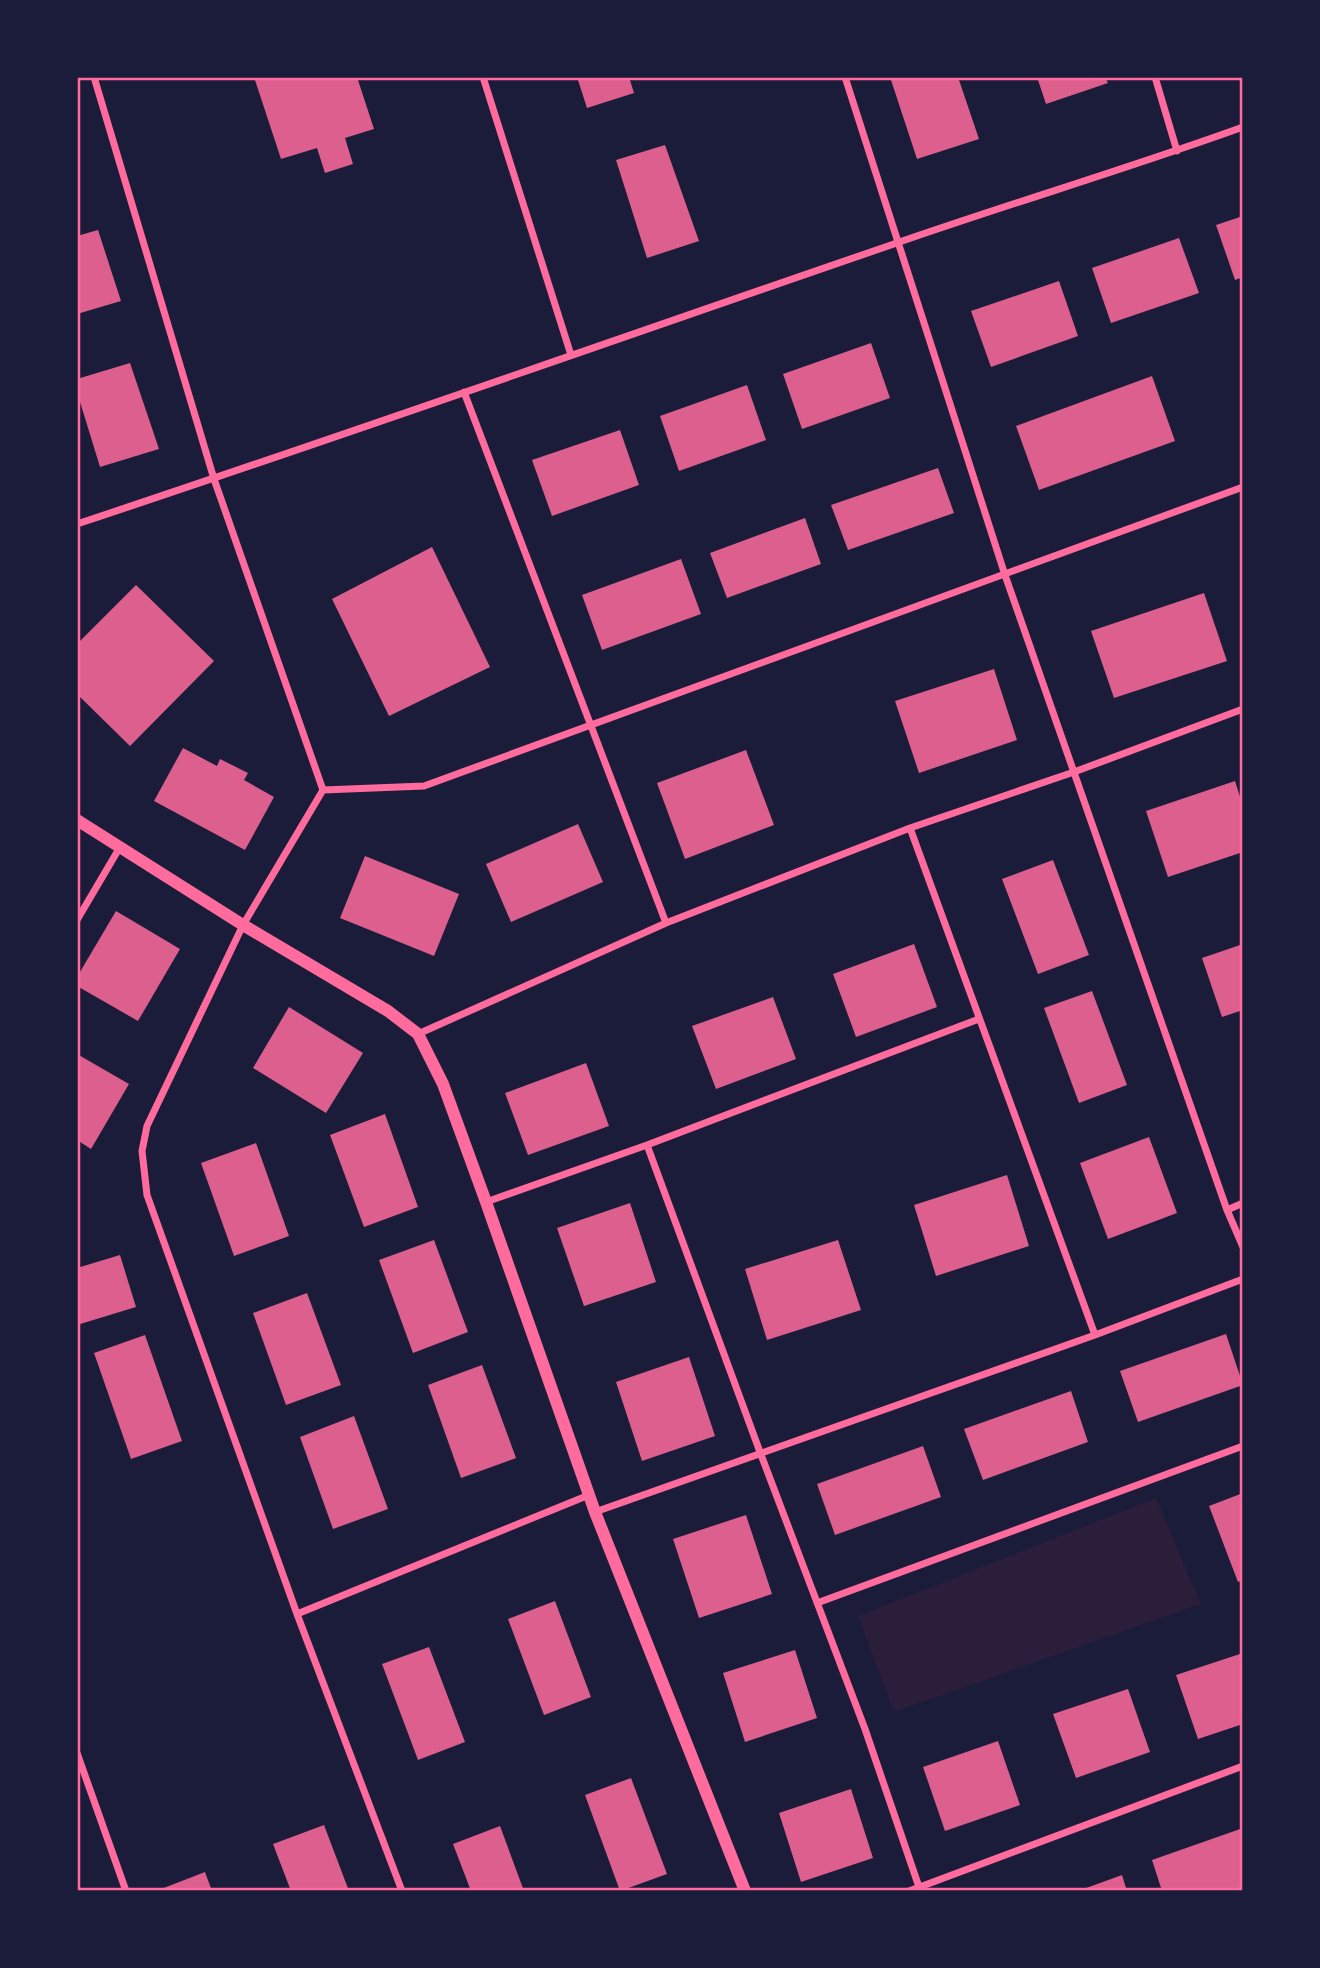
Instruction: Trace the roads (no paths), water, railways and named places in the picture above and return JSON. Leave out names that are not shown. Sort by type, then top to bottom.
[{"type":"street","points":[[94,77],[214,479],[323,790],[243,925],[147,1126],[142,1151],[147,1195],[297,1614],[402,1891]]},
{"type":"street","points":[[483,77],[571,355]]},
{"type":"street","points":[[845,77],[1005,575],[1227,1210],[1243,1247]]},
{"type":"street","points":[[1155,77],[1177,151]]},
{"type":"street","points":[[77,524],[1243,127]]},
{"type":"street","points":[[464,392],[666,923]]},
{"type":"street","points":[[323,790],[424,786],[1243,487]]},
{"type":"street","points":[[418,1034],[666,923],[910,828],[1074,772],[1243,709]]},
{"type":"street","points":[[77,820],[243,925],[388,1011],[418,1034],[443,1084],[595,1512],[743,1890]]},
{"type":"street","points":[[910,828],[1095,1335]]},
{"type":"street","points":[[77,920],[120,847]]},
{"type":"street","points":[[486,1202],[647,1145],[979,1019]]},
{"type":"street","points":[[647,1145],[865,1729],[919,1887]]},
{"type":"street","points":[[1227,1210],[1243,1203]]},
{"type":"street","points":[[595,1512],[1095,1335],[1243,1279]]},
{"type":"street","points":[[817,1603],[1243,1446]]},
{"type":"street","points":[[297,1614],[589,1495]]},
{"type":"street","points":[[77,1753],[126,1891]]},
{"type":"street","points":[[909,1891],[1243,1766]]}]
